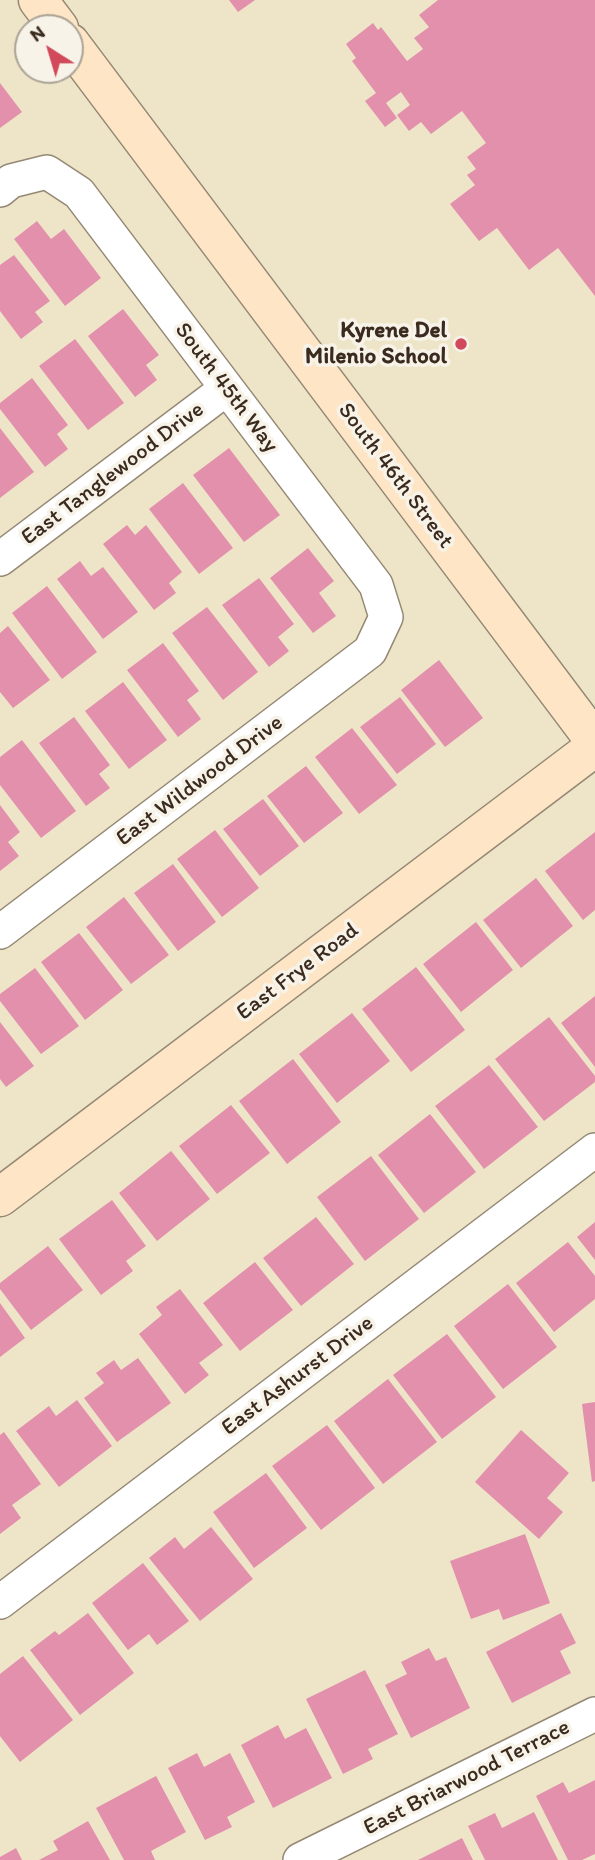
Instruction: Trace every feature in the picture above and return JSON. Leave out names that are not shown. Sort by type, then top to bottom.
[{"type":"street","name":"South 46th Street","points":[[84,62],[595,744]]},
{"type":"street","name":"South 45th Way","points":[[0,190],[11,181],[47,172],[79,193],[376,585],[386,617]]},
{"type":"street","name":"East Tanglewood Drive","points":[[0,559],[226,389]]},
{"type":"street","name":"East Wildwood Drive","points":[[0,932],[370,651],[386,617]]},
{"type":"street","name":"East Frye Road","points":[[0,1197],[595,744]]},
{"type":"street","name":"East Ashurst Drive","points":[[0,1602],[595,1150]]},
{"type":"street","name":"East Briarwood Terrace","points":[[300,1860],[595,1714]]},
{"type":"building","points":[[229,0],[255,0],[238,12]]},
{"type":"building","points":[[438,0],[595,0],[595,296],[558,248],[529,270],[497,228],[479,241],[450,204],[475,185],[467,175],[476,169],[467,157],[486,143],[462,111],[431,134],[421,122],[409,131],[397,115],[410,105],[401,92],[386,103],[397,118],[385,127],[365,101],[376,93],[352,61],[356,58],[346,44],[373,23],[378,30],[381,27],[407,61],[423,49],[414,38],[429,27],[419,15]]},
{"type":"building","points":[[0,83],[22,112],[0,128]]},
{"type":"building","points":[[37,221],[51,239],[64,229],[101,278],[65,306],[14,239]]},
{"type":"building","points":[[14,255],[50,301],[35,312],[43,322],[21,339],[0,311],[0,265]]},
{"type":"building","points":[[123,309],[159,355],[146,365],[157,380],[135,397],[88,336]]},
{"type":"building","points":[[75,339],[124,403],[88,430],[39,366]]},
{"type":"building","points":[[32,378],[68,425],[57,434],[68,449],[45,467],[0,409],[0,403]]},
{"type":"building","points":[[0,428],[34,472],[0,498]]},
{"type":"building","points":[[229,448],[280,515],[244,542],[193,475]]},
{"type":"building","points":[[183,483],[233,548],[199,574],[149,509]]},
{"type":"building","points":[[127,525],[135,535],[146,525],[182,572],[169,583],[176,593],[154,610],[103,544]]},
{"type":"building","points":[[308,548],[334,581],[319,593],[336,616],[313,633],[270,578]]},
{"type":"building","points":[[80,561],[91,576],[103,567],[138,612],[103,639],[57,579]]},
{"type":"building","points":[[259,578],[294,624],[278,637],[289,651],[269,667],[222,605]]},
{"type":"building","points":[[47,586],[97,652],[62,679],[12,613]]},
{"type":"building","points":[[207,607],[258,672],[223,700],[172,633]]},
{"type":"building","points":[[8,626],[50,680],[13,708],[0,692],[0,633]]},
{"type":"building","points":[[163,643],[199,691],[187,700],[201,719],[178,737],[127,670]]},
{"type":"building","points":[[439,660],[483,718],[445,747],[401,690]]},
{"type":"building","points":[[123,682],[167,740],[129,769],[85,711]]},
{"type":"building","points":[[400,697],[436,744],[397,774],[360,727]]},
{"type":"building","points":[[74,717],[110,765],[99,774],[110,788],[86,806],[39,743]]},
{"type":"building","points":[[352,728],[397,785],[359,814],[315,757]]},
{"type":"building","points":[[22,740],[76,811],[41,838],[0,785],[0,757]]},
{"type":"building","points":[[306,766],[343,813],[304,843],[267,796]]},
{"type":"building","points":[[263,799],[299,846],[260,876],[223,829]]},
{"type":"building","points":[[0,805],[20,832],[8,842],[19,856],[0,871]]},
{"type":"building","points":[[215,830],[259,888],[222,917],[177,859]]},
{"type":"building","points":[[595,832],[595,910],[583,920],[545,871]]},
{"type":"building","points":[[173,864],[216,922],[178,951],[134,893]]},
{"type":"building","points":[[536,878],[573,926],[521,968],[483,920]]},
{"type":"building","points":[[124,897],[169,955],[131,984],[86,927]]},
{"type":"building","points":[[476,922],[513,970],[461,1012],[423,964]]},
{"type":"building","points":[[79,933],[123,990],[85,1020],[41,962]]},
{"type":"building","points":[[416,967],[465,1030],[411,1072],[362,1009]]},
{"type":"building","points":[[35,968],[79,1026],[41,1054],[0,1001],[0,994]]},
{"type":"building","points":[[595,996],[595,1067],[561,1023]]},
{"type":"building","points":[[352,1013],[390,1061],[337,1103],[299,1054]]},
{"type":"building","points":[[549,1017],[595,1076],[595,1082],[544,1121],[495,1059]]},
{"type":"building","points":[[0,1022],[34,1066],[6,1087],[0,1079]]},
{"type":"building","points":[[293,1059],[341,1122],[287,1164],[239,1101]]},
{"type":"building","points":[[489,1065],[538,1127],[484,1169],[435,1106]]},
{"type":"building","points":[[231,1105],[270,1153],[217,1194],[179,1146]]},
{"type":"building","points":[[430,1114],[476,1172],[424,1213],[378,1155]]},
{"type":"building","points":[[171,1151],[210,1199],[157,1241],[119,1193]]},
{"type":"building","points":[[371,1156],[419,1219],[365,1261],[317,1197]]},
{"type":"building","points":[[112,1200],[146,1246],[126,1261],[133,1271],[101,1295],[59,1239]]},
{"type":"building","points":[[316,1217],[354,1264],[301,1306],[263,1258]]},
{"type":"building","points":[[595,1222],[595,1260],[577,1237]]},
{"type":"building","points":[[568,1242],[595,1276],[595,1299],[554,1332],[516,1283]]},
{"type":"building","points":[[48,1246],[83,1290],[31,1330],[0,1289],[0,1283]]},
{"type":"building","points":[[255,1262],[293,1310],[240,1351],[203,1303]]},
{"type":"building","points":[[508,1284],[557,1347],[503,1389],[454,1326]]},
{"type":"building","points":[[180,1289],[223,1345],[199,1363],[209,1375],[185,1394],[139,1334],[162,1315],[156,1307]]},
{"type":"building","points":[[0,1303],[25,1338],[0,1357]]},
{"type":"building","points":[[447,1334],[496,1397],[442,1439],[393,1375]]},
{"type":"building","points":[[138,1358],[171,1403],[117,1442],[84,1398],[104,1383],[96,1373],[114,1360],[121,1370]]},
{"type":"building","points":[[388,1379],[437,1442],[383,1484],[334,1421]]},
{"type":"building","points":[[77,1400],[112,1446],[59,1487],[16,1431],[49,1406],[56,1416]]},
{"type":"building","points":[[595,1402],[595,1481],[592,1482],[582,1404]]},
{"type":"building","points":[[327,1425],[375,1488],[321,1530],[272,1466]]},
{"type":"building","points":[[521,1430],[569,1473],[547,1498],[563,1512],[539,1539],[475,1482]]},
{"type":"building","points":[[4,1432],[41,1484],[12,1505],[21,1518],[0,1534],[0,1435]]},
{"type":"building","points":[[266,1473],[307,1528],[254,1568],[213,1512]]},
{"type":"building","points":[[211,1527],[253,1579],[200,1621],[149,1558],[175,1537],[184,1549]]},
{"type":"building","points":[[525,1534],[550,1603],[503,1620],[499,1609],[471,1619],[450,1561]]},
{"type":"building","points":[[143,1563],[189,1621],[157,1645],[149,1634],[128,1650],[92,1603]]},
{"type":"building","points":[[88,1613],[134,1673],[80,1715],[30,1650],[55,1631],[59,1635]]},
{"type":"building","points":[[561,1613],[576,1643],[560,1651],[571,1673],[512,1703],[486,1652]]},
{"type":"building","points":[[429,1648],[436,1661],[446,1657],[470,1708],[411,1738],[385,1685],[407,1674],[401,1662]]},
{"type":"building","points":[[23,1656],[73,1720],[20,1762],[0,1736],[0,1674]]},
{"type":"building","points":[[365,1670],[398,1734],[368,1749],[373,1759],[343,1774],[306,1699]]},
{"type":"building","points":[[278,1725],[285,1739],[306,1728],[332,1778],[273,1808],[241,1745]]},
{"type":"building","points":[[197,1753],[204,1767],[230,1753],[255,1802],[227,1817],[232,1827],[205,1840],[168,1768]]},
{"type":"building","points":[[156,1776],[186,1832],[151,1851],[155,1860],[124,1860],[96,1808]]},
{"type":"building","points":[[595,1780],[595,1854],[582,1860],[568,1860],[536,1796],[563,1782],[569,1793]]},
{"type":"building","points":[[534,1812],[558,1860],[485,1860],[468,1826],[495,1813],[502,1828]]},
{"type":"building","points":[[88,1821],[110,1860],[39,1860],[58,1850],[53,1841]]},
{"type":"building","points":[[462,1838],[473,1860],[418,1860]]},
{"type":"building","points":[[16,1848],[22,1860],[0,1860],[0,1857]]},
{"type":"place","name":"Kyrene Del Milenio School","points":[[461,344]]}]
